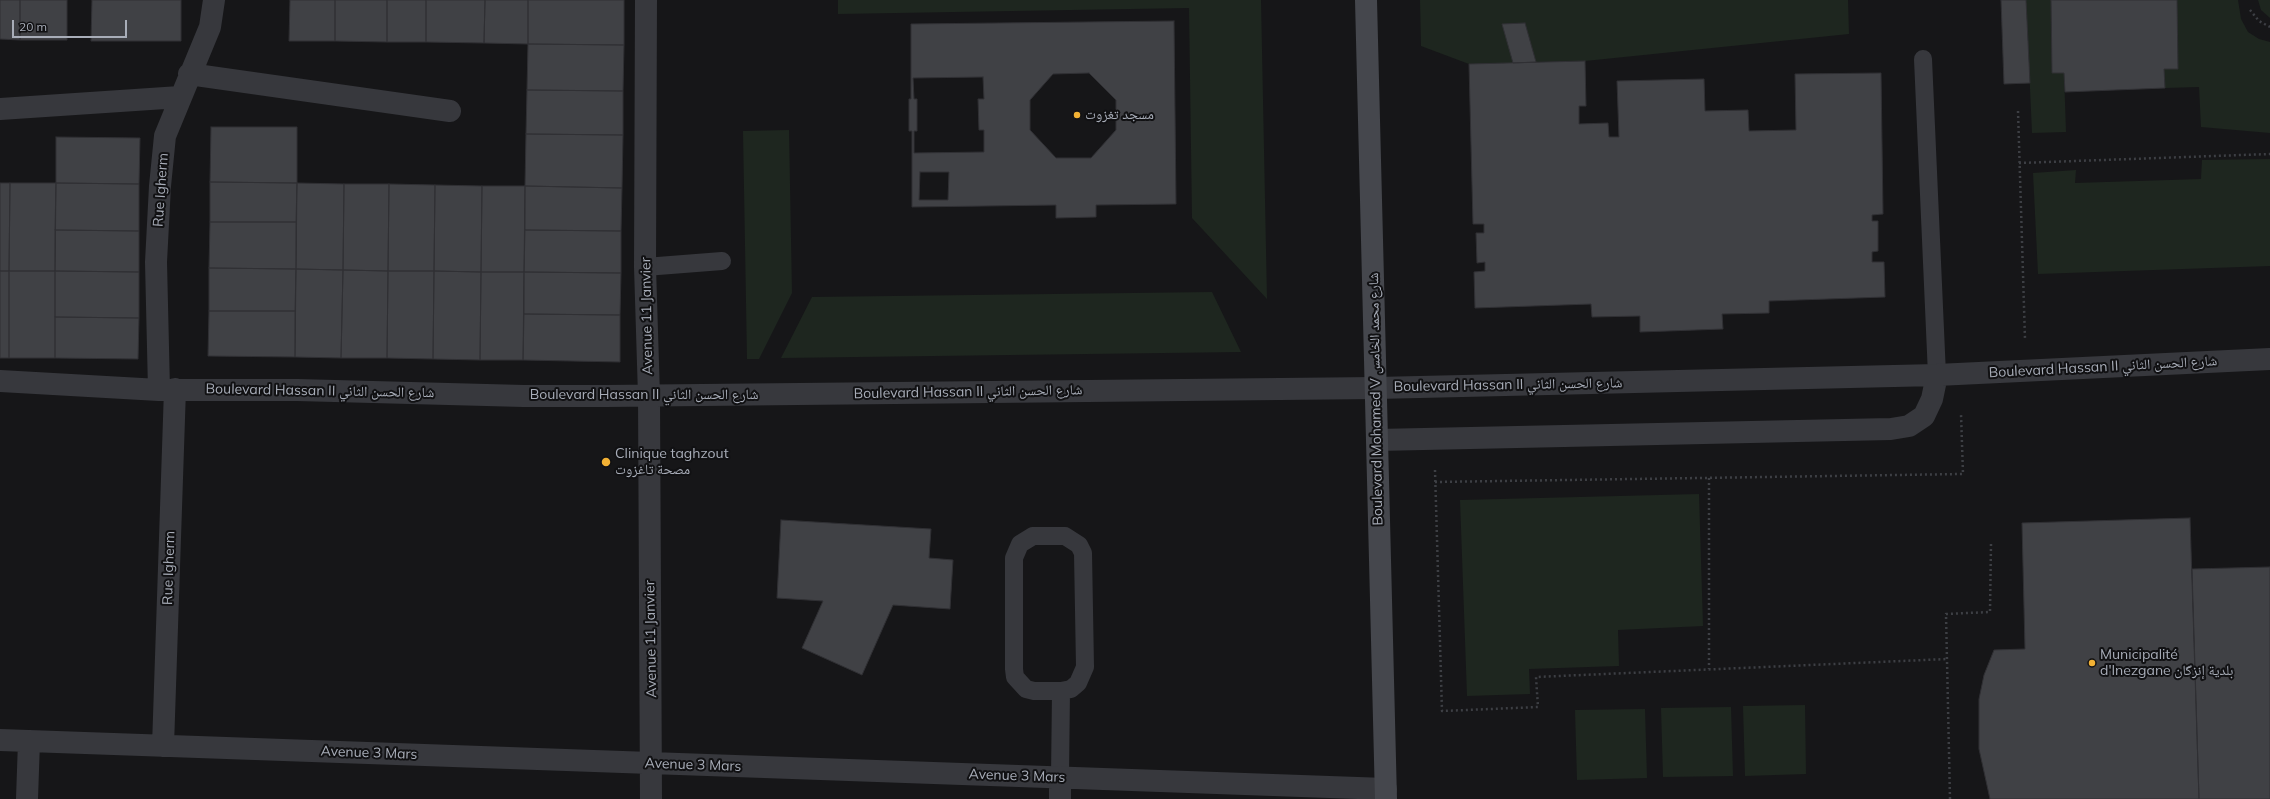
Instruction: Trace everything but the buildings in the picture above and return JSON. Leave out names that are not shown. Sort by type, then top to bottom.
[{"type":"street","name":"Rue Igherm","points":[[163,746],[167,390],[156,262],[160,186],[165,136],[189,74],[210,28],[214,0]]},
{"type":"street","name":"Avenue 11 Janvier","points":[[646,0],[645,267],[649,396],[651,799]]},
{"type":"street","name":"Boulevard Mohamed V شارع محمد الخامس","points":[[1366,0],[1386,794]]},
{"type":"street","points":[[189,74],[450,111]]},
{"type":"street","points":[[0,109],[180,97]]},
{"type":"street","name":"Boulevard Hassan II شارع الحسن الثاني","points":[[0,381],[167,390],[305,390],[524,396],[649,396],[1376,388],[1937,375],[2270,359]]},
{"type":"street","points":[[1377,440],[1891,429],[1909,426],[1924,416],[1932,399],[1937,375]]},
{"type":"street","name":"Avenue 3 Mars","points":[[0,740],[652,764],[1060,777],[1386,794]]},
{"type":"street","points":[[26,799],[29,741]]},
{"type":"street","points":[[1060,777],[1060,799]]},
{"type":"lane","points":[[1923,59],[1937,375]]},
{"type":"lane","points":[[645,267],[722,260]]},
{"type":"lane","points":[[1033,536],[1065,536],[1079,545],[1083,553],[1085,667],[1078,684],[1061,691],[1034,691],[1026,688],[1016,677],[1014,669],[1014,558],[1020,544],[1033,536]]},
{"type":"lane","points":[[1060,777],[1061,691]]},
{"type":"path","points":[[2250,10],[2259,21],[2270,27]]},
{"type":"path","points":[[2018,111],[2026,371]]},
{"type":"path","points":[[2019,163],[2270,154]]},
{"type":"path","points":[[1435,482],[1963,474],[1960,374]]},
{"type":"path","points":[[1433,440],[1442,711],[1538,707],[1536,677],[1947,659]]},
{"type":"path","points":[[1709,478],[1709,670]]},
{"type":"path","points":[[1950,799],[1946,614],[1990,612],[1991,544]]},
{"type":"shaded area","points":[[838,0],[1261,0],[1267,299],[1192,218],[1189,8],[838,14]]},
{"type":"shaded area","points":[[1420,0],[1848,0],[1849,34],[1585,61],[1536,62],[1525,23],[1503,24],[1513,63],[1469,64],[1421,46]]},
{"type":"shaded area","points":[[2026,0],[2051,0],[2052,72],[2064,73],[2066,132],[2032,133]]},
{"type":"shaded area","points":[[2177,0],[2238,0],[2241,19],[2248,32],[2259,39],[2270,42],[2270,133],[2201,127],[2199,87],[2165,88],[2164,69],[2178,69]]},
{"type":"shaded area","points":[[2258,0],[2270,0],[2270,18],[2261,10]]},
{"type":"shaded area","points":[[789,130],[792,293],[759,359],[747,359],[743,131]]},
{"type":"shaded area","points":[[2270,159],[2270,266],[2038,274],[2033,173],[2076,170],[2075,183],[2201,179],[2202,160]]},
{"type":"shaded area","points":[[1212,292],[1241,352],[781,358],[812,297]]},
{"type":"shaded area","points":[[1699,494],[1703,626],[1618,630],[1619,666],[1529,669],[1530,694],[1467,696],[1460,500]]},
{"type":"shaded area","points":[[1805,705],[1806,774],[1745,776],[1743,706]]},
{"type":"shaded area","points":[[1731,707],[1733,776],[1663,777],[1661,708]]},
{"type":"shaded area","points":[[1645,709],[1647,778],[1577,780],[1575,710]]},
{"type":"place","name":"مسجد تغزوت","points":[[1077,115]]},
{"type":"place","name":"Clinique taghzout مصحة تاغزوت","points":[[606,462]]},
{"type":"place","name":"Municipalité d'Inezgane بلدية إنزگان","points":[[2092,663]]}]
